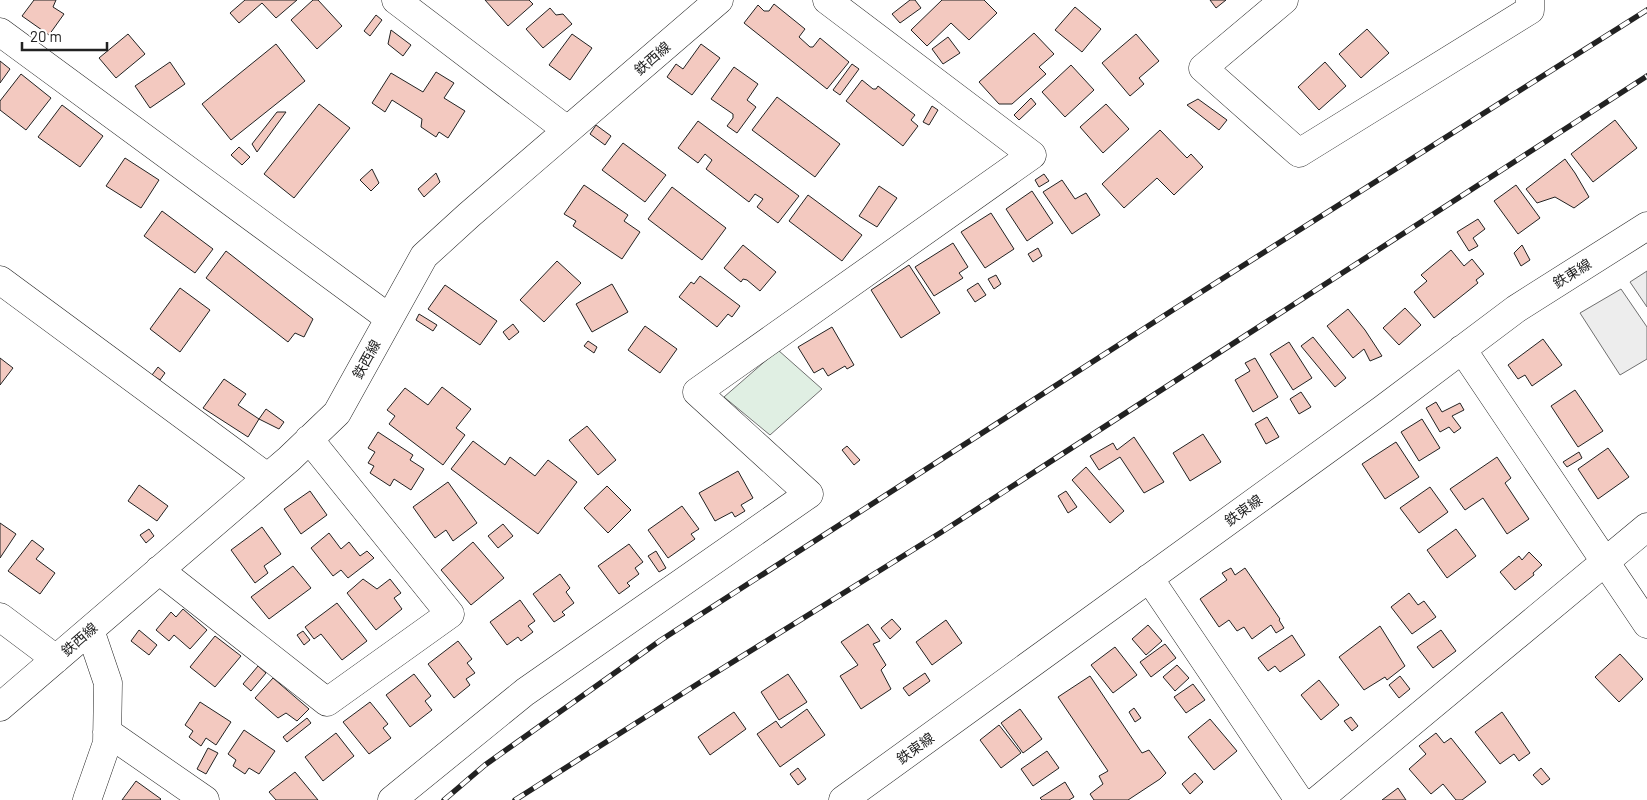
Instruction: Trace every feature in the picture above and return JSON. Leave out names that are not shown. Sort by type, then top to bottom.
[{"type":"street","points":[[396,0],[567,130]]},
{"type":"street","name":"鉄西線","points":[[0,707],[268,477],[337,412],[424,256],[468,215],[719,0]]},
{"type":"street","points":[[392,800],[525,692],[809,494],[697,392],[1032,155],[827,0]]},
{"type":"street","points":[[1284,0],[1203,68],[1299,153],[1530,10],[1530,0]]},
{"type":"street","points":[[0,32],[389,318]]},
{"type":"street","name":"鉄東線","points":[[843,800],[1383,409],[1516,309],[1647,226]]},
{"type":"street","points":[[0,280],[268,477]]},
{"type":"street","points":[[1462,349],[1647,624]]},
{"type":"street","points":[[159,570],[327,702],[450,614],[309,439]]},
{"type":"street","points":[[1318,800],[1647,527]]},
{"type":"street","points":[[1149,578],[1299,800]]},
{"type":"street","points":[[0,617],[56,659]]},
{"type":"street","points":[[88,800],[107,743],[108,683],[90,630]]},
{"type":"street","points":[[107,732],[205,800]]},
{"type":"green space","points":[[778,350],[822,389],[770,435],[724,397]]},
{"type":"shaded area","points":[[1647,271],[1647,307],[1630,282]]},
{"type":"shaded area","points":[[1621,289],[1647,327],[1647,359],[1620,375],[1580,313]]},
{"type":"building","points":[[34,0],[56,0],[53,7],[64,14],[49,35],[22,16]]},
{"type":"building","points":[[245,0],[297,0],[276,18],[262,3],[239,23],[230,13]]},
{"type":"building","points":[[313,0],[318,0],[342,26],[317,49],[291,20]]},
{"type":"building","points":[[485,0],[529,0],[533,4],[508,26]]},
{"type":"building","points":[[910,0],[915,0],[921,8],[900,23],[892,14]]},
{"type":"building","points":[[942,0],[984,0],[997,13],[969,40],[951,23],[927,46],[911,30]]},
{"type":"building","points":[[1210,0],[1226,0],[1216,8]]},
{"type":"building","points":[[774,4],[805,29],[799,37],[810,47],[813,47],[820,38],[849,62],[827,89],[744,23],[758,5],[764,11],[769,11]]},
{"type":"building","points":[[1075,7],[1101,29],[1082,52],[1055,30]]},
{"type":"building","points":[[550,8],[556,15],[563,14],[572,24],[543,48],[526,29]]},
{"type":"building","points":[[376,15],[382,20],[370,36],[364,31]]},
{"type":"building","points":[[1367,29],[1389,53],[1361,78],[1339,54]]},
{"type":"building","points":[[391,30],[411,45],[403,56],[388,44]]},
{"type":"building","points":[[1034,33],[1054,54],[1039,67],[1046,74],[1012,104],[999,104],[979,82]]},
{"type":"building","points":[[128,34],[145,54],[116,78],[99,58]]},
{"type":"building","points":[[572,34],[592,48],[570,80],[549,65]]},
{"type":"building","points":[[1136,34],[1159,61],[1139,78],[1144,84],[1130,96],[1102,63]]},
{"type":"building","points":[[948,37],[960,53],[943,64],[932,49]]},
{"type":"building","points":[[276,44],[305,81],[231,140],[202,104]]},
{"type":"building","points":[[701,44],[720,58],[692,95],[667,77],[676,64],[683,69]]},
{"type":"building","points":[[0,61],[10,69],[0,83]]},
{"type":"building","points":[[170,62],[185,84],[150,108],[135,86]]},
{"type":"building","points":[[1325,62],[1346,86],[1319,110],[1298,87]]},
{"type":"building","points":[[852,64],[859,69],[840,95],[833,90]]},
{"type":"building","points":[[1071,65],[1094,90],[1065,117],[1042,92]]},
{"type":"building","points":[[734,67],[758,84],[747,100],[756,107],[737,133],[727,126],[733,118],[733,114],[711,99]]},
{"type":"building","points":[[436,72],[454,83],[444,98],[465,111],[448,138],[439,132],[436,137],[421,127],[422,119],[392,100],[385,112],[372,103],[391,73],[423,92]]},
{"type":"building","points":[[21,74],[51,98],[26,130],[0,110],[0,101]]},
{"type":"building","points":[[862,80],[873,89],[876,89],[878,86],[915,115],[911,120],[918,126],[903,146],[846,101]]},
{"type":"building","points":[[777,97],[840,144],[815,177],[752,130]]},
{"type":"building","points":[[1031,98],[1036,104],[1019,120],[1014,115]]},
{"type":"building","points":[[1198,99],[1227,120],[1219,130],[1187,105]]},
{"type":"building","points":[[319,104],[350,128],[294,198],[264,174]]},
{"type":"building","points":[[1106,104],[1129,129],[1103,153],[1080,127]]},
{"type":"building","points":[[62,105],[103,136],[80,167],[38,137]]},
{"type":"building","points":[[932,106],[938,110],[929,125],[923,122]]},
{"type":"building","points":[[277,112],[286,112],[257,152],[252,144]]},
{"type":"building","points":[[1615,120],[1637,148],[1593,182],[1571,154]]},
{"type":"building","points":[[698,121],[799,196],[778,223],[757,207],[763,199],[755,194],[749,202],[706,169],[712,160],[705,154],[698,163],[678,148]]},
{"type":"building","points":[[596,125],[611,136],[605,145],[590,134]]},
{"type":"building","points":[[1160,130],[1187,158],[1191,154],[1203,167],[1174,195],[1157,178],[1124,208],[1102,184]]},
{"type":"building","points":[[623,143],[666,175],[645,202],[602,170]]},
{"type":"building","points":[[239,147],[250,157],[242,165],[231,155]]},
{"type":"building","points":[[125,158],[159,180],[141,208],[106,186]]},
{"type":"building","points":[[1565,159],[1589,197],[1574,208],[1555,197],[1537,203],[1526,189]]},
{"type":"building","points":[[372,169],[379,183],[371,191],[360,180]]},
{"type":"building","points":[[436,173],[440,182],[424,197],[418,189]]},
{"type":"building","points":[[1044,174],[1049,181],[1039,187],[1035,180]]},
{"type":"building","points":[[1062,180],[1075,199],[1086,193],[1100,215],[1072,234],[1043,192]]},
{"type":"building","points":[[584,185],[628,215],[624,221],[640,232],[622,259],[573,226],[576,221],[564,214]]},
{"type":"building","points":[[1516,185],[1540,218],[1518,234],[1494,201]]},
{"type":"building","points":[[879,186],[897,198],[877,227],[859,216]]},
{"type":"building","points":[[672,187],[726,228],[702,260],[648,219]]},
{"type":"building","points":[[1032,191],[1053,223],[1027,241],[1006,209]]},
{"type":"building","points":[[808,195],[862,235],[842,261],[789,221]]},
{"type":"building","points":[[162,211],[213,249],[195,273],[144,236]]},
{"type":"building","points":[[991,213],[1014,249],[985,268],[961,232]]},
{"type":"building","points":[[1478,219],[1485,229],[1473,238],[1478,246],[1469,251],[1457,232]]},
{"type":"building","points":[[953,243],[968,267],[959,273],[963,278],[934,296],[915,267]]},
{"type":"building","points":[[743,245],[776,272],[760,291],[747,280],[743,279],[741,282],[724,268]]},
{"type":"building","points":[[1522,245],[1530,260],[1521,266],[1514,253]]},
{"type":"building","points":[[1038,248],[1042,256],[1033,262],[1028,254]]},
{"type":"building","points":[[1451,250],[1464,266],[1472,259],[1484,274],[1476,280],[1478,283],[1434,318],[1414,292],[1427,281],[1421,275]]},
{"type":"building","points":[[226,251],[313,319],[304,337],[295,333],[288,342],[206,278]]},
{"type":"building","points":[[557,261],[581,283],[544,322],[520,300]]},
{"type":"building","points":[[909,265],[940,313],[901,338],[871,290]]},
{"type":"building","points":[[996,275],[1001,284],[994,289],[988,279]]},
{"type":"building","points":[[700,276],[740,306],[732,317],[728,314],[717,327],[679,297],[691,282],[694,284]]},
{"type":"building","points":[[978,283],[986,295],[975,302],[967,290]]},
{"type":"building","points":[[612,284],[628,312],[592,332],[576,304]]},
{"type":"building","points":[[445,285],[497,321],[480,345],[428,309]]},
{"type":"building","points":[[180,288],[210,310],[180,352],[150,329]]},
{"type":"building","points":[[1405,308],[1421,325],[1399,345],[1383,328]]},
{"type":"building","points":[[1348,309],[1382,356],[1370,361],[1364,349],[1353,358],[1327,326]]},
{"type":"building","points":[[419,314],[437,325],[433,331],[416,320]]},
{"type":"building","points":[[513,324],[519,332],[509,340],[503,332]]},
{"type":"building","points":[[645,326],[677,349],[660,373],[628,350]]},
{"type":"building","points":[[832,327],[854,365],[847,369],[845,366],[828,376],[823,368],[814,373],[798,347]]},
{"type":"building","points":[[1313,337],[1346,378],[1335,387],[1301,346]]},
{"type":"building","points":[[1543,339],[1562,365],[1532,386],[1525,375],[1518,379],[1508,365]]},
{"type":"building","points":[[588,341],[597,347],[594,353],[584,346]]},
{"type":"building","points":[[1289,342],[1312,378],[1293,390],[1270,354]]},
{"type":"building","points":[[0,358],[13,368],[0,385]]},
{"type":"building","points":[[1255,358],[1278,397],[1253,412],[1235,380],[1250,371],[1245,363]]},
{"type":"building","points":[[158,367],[165,373],[160,380],[152,375]]},
{"type":"building","points":[[224,379],[246,394],[238,405],[259,419],[248,437],[203,408]]},
{"type":"building","points":[[442,387],[471,409],[456,428],[465,435],[443,465],[389,424],[395,416],[387,410],[405,388],[428,405]]},
{"type":"building","points":[[1575,390],[1603,431],[1578,447],[1551,406]]},
{"type":"building","points":[[1301,392],[1311,407],[1299,414],[1290,399]]},
{"type":"building","points":[[1436,402],[1442,412],[1460,403],[1464,410],[1452,416],[1461,428],[1454,433],[1449,427],[1440,432],[1426,408]]},
{"type":"building","points":[[266,409],[284,422],[279,429],[259,419]]},
{"type":"building","points":[[1267,417],[1279,437],[1266,444],[1255,424]]},
{"type":"building","points":[[1422,419],[1440,448],[1419,461],[1401,432]]},
{"type":"building","points":[[587,426],[616,460],[598,475],[569,440]]},
{"type":"building","points":[[378,432],[413,455],[410,460],[424,469],[411,490],[394,479],[390,486],[370,473],[374,466],[368,463],[375,452],[368,448]]},
{"type":"building","points":[[1203,434],[1221,462],[1190,481],[1173,453]]},
{"type":"building","points":[[1134,437],[1164,482],[1144,493],[1120,457],[1099,470],[1090,456],[1113,443],[1117,450]]},
{"type":"building","points":[[473,441],[505,465],[510,457],[535,476],[548,460],[577,482],[538,534],[451,469]]},
{"type":"building","points":[[1396,442],[1419,477],[1385,499],[1362,464]]},
{"type":"building","points":[[847,446],[860,460],[854,465],[842,450]]},
{"type":"building","points":[[1608,448],[1629,477],[1598,499],[1578,469]]},
{"type":"building","points":[[1579,452],[1582,458],[1567,467],[1563,462]]},
{"type":"building","points":[[1497,457],[1511,478],[1505,483],[1529,519],[1507,534],[1483,498],[1465,510],[1450,489]]},
{"type":"building","points":[[1086,467],[1124,511],[1110,523],[1072,480]]},
{"type":"building","points":[[738,471],[753,498],[741,505],[745,511],[735,517],[732,512],[715,521],[699,493]]},
{"type":"building","points":[[448,482],[477,523],[453,541],[446,530],[435,538],[413,507]]},
{"type":"building","points":[[139,485],[168,506],[157,521],[128,501]]},
{"type":"building","points":[[607,486],[631,510],[608,533],[584,508]]},
{"type":"building","points":[[1430,487],[1448,512],[1419,533],[1400,508]]},
{"type":"building","points":[[310,491],[327,515],[301,534],[284,509]]},
{"type":"building","points":[[1066,491],[1077,507],[1068,513],[1058,496]]},
{"type":"building","points":[[682,506],[699,529],[691,534],[695,539],[668,558],[648,530]]},
{"type":"building","points":[[0,523],[16,534],[0,558]]},
{"type":"building","points":[[503,524],[513,536],[498,548],[488,536]]},
{"type":"building","points":[[262,527],[281,554],[264,566],[268,573],[255,583],[231,550]]},
{"type":"building","points":[[149,529],[154,536],[146,543],[140,535]]},
{"type":"building","points":[[1456,529],[1476,556],[1447,578],[1427,550]]},
{"type":"building","points":[[329,533],[341,549],[349,542],[360,556],[367,551],[374,558],[348,578],[341,570],[333,576],[311,548]]},
{"type":"building","points":[[32,540],[44,549],[36,559],[55,573],[40,594],[8,571]]},
{"type":"building","points":[[473,542],[504,578],[471,605],[441,570]]},
{"type":"building","points":[[629,544],[643,562],[635,568],[639,574],[627,583],[630,586],[619,594],[598,566]]},
{"type":"building","points":[[656,551],[666,568],[659,572],[648,556]]},
{"type":"building","points":[[1529,552],[1542,565],[1533,573],[1534,575],[1515,590],[1500,572],[1519,556],[1522,560]]},
{"type":"building","points":[[293,566],[311,588],[269,619],[251,597]]},
{"type":"building","points":[[1231,568],[1235,575],[1245,568],[1280,619],[1284,628],[1276,633],[1271,625],[1252,639],[1244,627],[1237,631],[1229,620],[1219,627],[1200,599],[1227,580],[1222,573]]},
{"type":"building","points":[[560,574],[570,588],[566,592],[574,603],[562,612],[565,615],[554,622],[533,594]]},
{"type":"building","points":[[363,579],[377,589],[390,579],[401,593],[394,598],[402,609],[376,630],[347,593]]},
{"type":"building","points":[[1409,593],[1418,605],[1424,601],[1436,617],[1412,634],[1391,607]]},
{"type":"building","points":[[520,600],[535,621],[528,626],[533,632],[521,641],[518,637],[507,645],[490,622]]},
{"type":"building","points":[[337,603],[367,641],[342,660],[321,634],[314,639],[305,627]]},
{"type":"building","points":[[183,609],[207,630],[190,649],[174,635],[169,641],[156,630],[171,612],[176,617]]},
{"type":"building","points":[[892,619],[901,629],[890,639],[881,628]]},
{"type":"building","points":[[946,620],[962,643],[932,665],[916,642]]},
{"type":"building","points":[[868,624],[880,641],[873,644],[886,665],[881,670],[891,689],[861,709],[840,676],[858,665],[841,642]]},
{"type":"building","points":[[1148,625],[1162,641],[1146,655],[1132,639]]},
{"type":"building","points":[[1380,626],[1405,666],[1387,680],[1385,677],[1364,690],[1339,657]]},
{"type":"building","points":[[139,630],[157,645],[149,655],[131,641]]},
{"type":"building","points":[[1441,630],[1456,651],[1433,668],[1417,647]]},
{"type":"building","points":[[303,631],[310,640],[304,645],[297,635]]},
{"type":"building","points":[[1292,635],[1305,655],[1280,672],[1275,666],[1268,671],[1258,658]]},
{"type":"building","points":[[215,636],[241,656],[215,687],[190,667]]},
{"type":"building","points":[[458,641],[472,659],[467,663],[475,673],[466,679],[470,685],[454,698],[428,664]]},
{"type":"building","points":[[1165,644],[1176,658],[1151,677],[1140,662]]},
{"type":"building","points":[[1115,647],[1137,675],[1113,693],[1091,665]]},
{"type":"building","points":[[1620,654],[1643,679],[1619,702],[1595,677]]},
{"type":"building","points":[[1177,665],[1189,678],[1175,691],[1163,677]]},
{"type":"building","points":[[258,666],[266,673],[251,691],[243,684]]},
{"type":"building","points":[[925,673],[930,681],[909,696],[903,688]]},
{"type":"building","points":[[414,674],[431,696],[425,701],[432,710],[410,727],[386,695]]},
{"type":"building","points":[[788,674],[807,702],[779,720],[761,692]]},
{"type":"building","points":[[1090,676],[1142,753],[1149,750],[1166,773],[1128,800],[1094,800],[1090,794],[1103,784],[1099,776],[1108,771],[1058,697]]},
{"type":"building","points":[[1400,676],[1410,689],[1399,698],[1389,685]]},
{"type":"building","points":[[273,678],[309,709],[297,721],[286,713],[278,718],[255,698]]},
{"type":"building","points":[[1319,680],[1339,705],[1321,720],[1301,695]]},
{"type":"building","points":[[1193,684],[1205,700],[1186,713],[1174,697]]},
{"type":"building","points":[[200,702],[231,722],[216,745],[206,738],[201,746],[189,737],[193,731],[185,725]]},
{"type":"building","points":[[370,702],[388,724],[383,728],[391,738],[369,754],[343,722]]},
{"type":"building","points":[[1134,708],[1141,718],[1135,722],[1129,712]]},
{"type":"building","points":[[807,709],[825,735],[780,767],[757,734],[776,721],[781,728]]},
{"type":"building","points":[[1020,709],[1042,739],[1023,753],[1001,723]]},
{"type":"building","points":[[734,712],[746,729],[710,755],[698,737]]},
{"type":"building","points":[[1502,712],[1530,753],[1519,761],[1514,754],[1500,764],[1475,732]]},
{"type":"building","points":[[1351,717],[1358,726],[1352,731],[1344,721]]},
{"type":"building","points":[[307,718],[311,723],[287,742],[283,737]]},
{"type":"building","points":[[1210,719],[1237,751],[1214,770],[1188,737]]},
{"type":"building","points":[[999,725],[1021,753],[1001,768],[980,740]]},
{"type":"building","points":[[244,730],[275,751],[259,774],[249,768],[245,774],[233,766],[236,760],[228,754]]},
{"type":"building","points":[[336,733],[354,756],[323,781],[305,757]]},
{"type":"building","points":[[1436,733],[1444,743],[1451,738],[1486,782],[1462,800],[1456,800],[1443,784],[1431,794],[1409,769],[1426,754],[1419,746]]},
{"type":"building","points":[[208,748],[218,753],[206,774],[197,769]]},
{"type":"building","points":[[1047,751],[1059,768],[1033,786],[1021,769]]},
{"type":"building","points":[[798,768],[806,779],[798,785],[790,774]]},
{"type":"building","points":[[1541,768],[1550,779],[1542,785],[1533,775]]},
{"type":"building","points":[[295,772],[318,800],[276,800],[269,792]]},
{"type":"building","points":[[1195,773],[1203,782],[1190,794],[1182,784]]},
{"type":"building","points":[[136,781],[161,799],[122,800]]},
{"type":"building","points":[[1065,782],[1074,797],[1069,800],[1042,800],[1040,798]]},
{"type":"building","points":[[1398,788],[1406,800],[1382,800]]},
{"type":"railway","points":[[444,800],[485,765],[661,640],[1176,308],[1647,10]]},
{"type":"railway","points":[[515,800],[940,533],[1647,76]]}]
